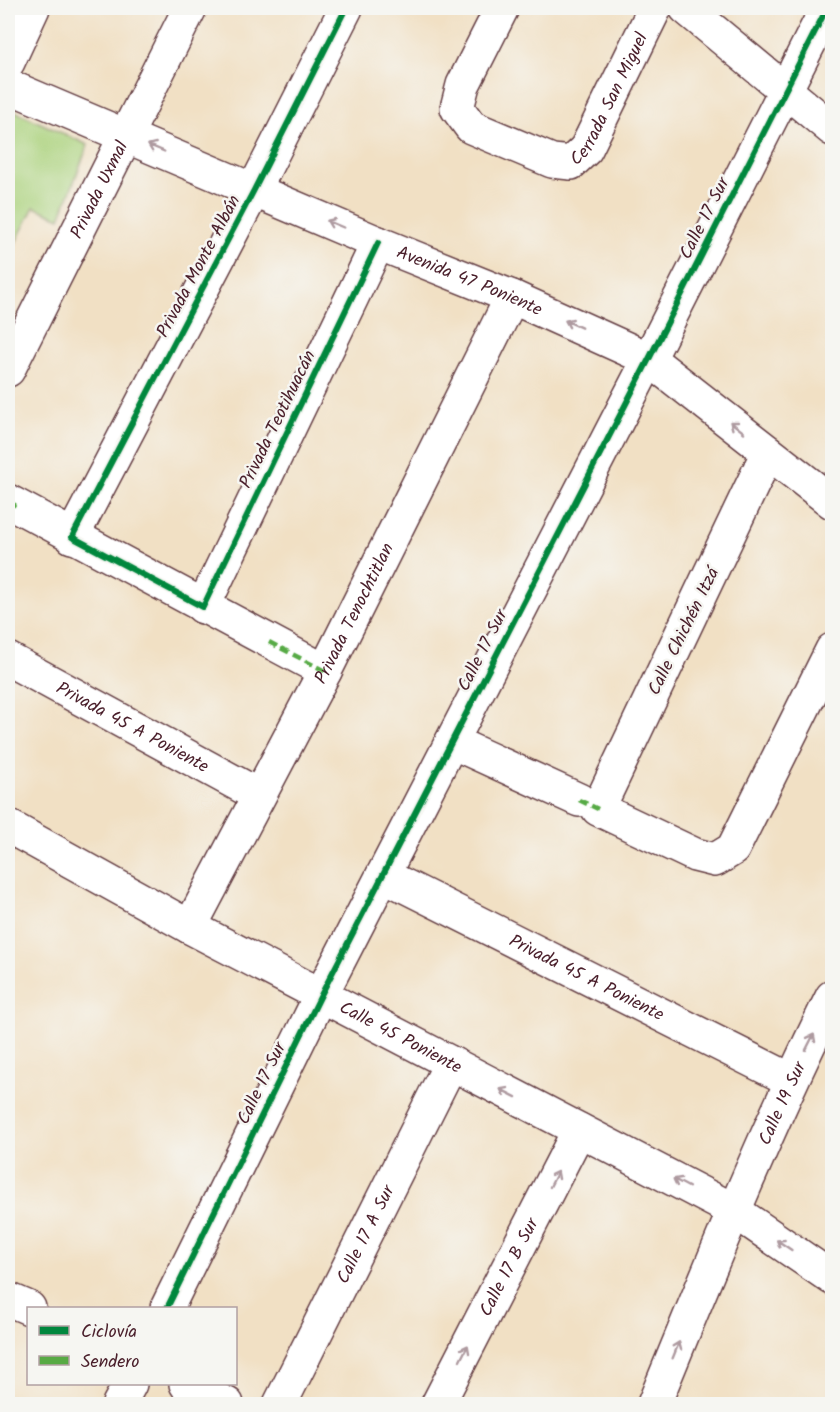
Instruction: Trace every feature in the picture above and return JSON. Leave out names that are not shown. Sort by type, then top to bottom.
[{"type":"street","points":[[8,62],[33,8]]},
{"type":"street","name":"Privada Uxmal","points":[[8,370],[190,8]]},
{"type":"street","name":"Privada Monte Albán","points":[[72,537],[254,190],[346,8]]},
{"type":"street","name":"Cerrada San Miguel","points":[[502,8],[463,85],[457,108],[471,126],[552,161],[571,163],[586,149],[655,8]]},
{"type":"street","points":[[686,8],[832,129]]},
{"type":"street","name":"Calle 17 Sur","points":[[167,1307],[321,995],[827,8]]},
{"type":"street","name":"Avenida 47 Poniente","points":[[8,86],[378,243],[512,297],[649,359],[832,502]]},
{"type":"street","name":"Privada Teotihuacán","points":[[203,607],[378,243]]},
{"type":"street","name":"Privada Tenochtitlan","points":[[190,927],[325,671],[512,297]]},
{"type":"street","name":"Calle Chichén Itzá","points":[[588,804],[768,452]]},
{"type":"street","points":[[13,504],[325,671]]},
{"type":"street","points":[[452,742],[695,855],[715,860],[733,849],[832,650]]},
{"type":"street","name":"Privada 45 A Poniente","points":[[8,659],[258,795]]},
{"type":"street","name":"Calle 45 Poniente","points":[[8,826],[190,927],[733,1210]]},
{"type":"street","name":"Privada 45 A Poniente","points":[[383,875],[791,1080]]},
{"type":"street","name":"Calle 19 Sur","points":[[654,1404],[733,1210],[791,1080],[832,997]]},
{"type":"street","name":"Calle 17 A Sur","points":[[280,1404],[451,1063]]},
{"type":"street","name":"Calle 17 B Sur","points":[[438,1404],[579,1130]]},
{"type":"street","points":[[733,1210],[832,1278]]},
{"type":"street","points":[[8,1299],[27,1307]]},
{"type":"street","points":[[119,1404],[129,1385]]},
{"type":"street","points":[[190,1385],[227,1404]]},
{"type":"green space","points":[[8,108],[88,145],[60,218],[34,207],[8,257]]},
{"type":"marked path","points":[[8,501],[18,507]]},
{"type":"marked path","points":[[269,642],[325,671]]},
{"type":"marked path","points":[[579,800],[598,809]]},
{"type":"cycle path","points":[[346,8],[254,190],[72,537],[203,607],[378,243]]},
{"type":"cycle path","points":[[167,1307],[321,995],[827,8]]}]
